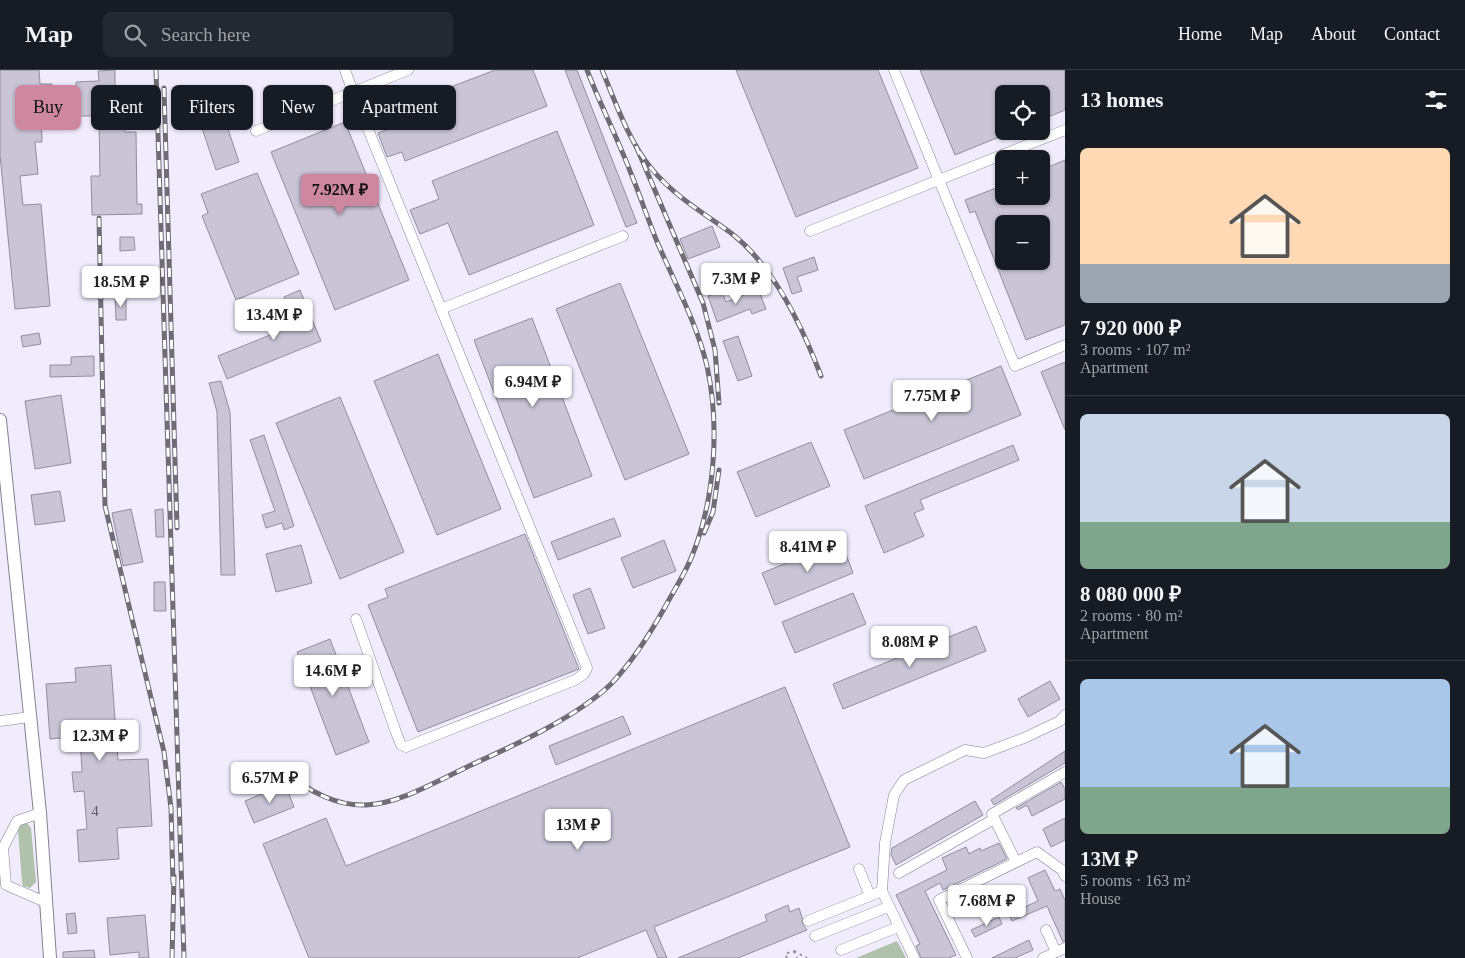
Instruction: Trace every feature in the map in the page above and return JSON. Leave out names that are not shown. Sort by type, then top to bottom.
[{"type":"main road","points":[[0,420],[2,457],[40,813],[50,958]]},
{"type":"lane","points":[[345,70],[350,85]]},
{"type":"lane","points":[[370,85],[408,70]]},
{"type":"lane","points":[[894,70],[1015,366],[1065,345]]},
{"type":"lane","points":[[256,131],[343,96]]},
{"type":"lane","points":[[356,619],[401,745],[406,747],[575,680],[584,674],[587,668],[368,130]]},
{"type":"lane","points":[[810,231],[1065,130]]},
{"type":"lane","points":[[441,309],[623,236]]},
{"type":"lane","points":[[914,958],[882,891],[885,843],[894,795],[904,780],[965,750],[984,753],[1006,746],[1060,721],[1065,716]]},
{"type":"lane","points":[[0,721],[30,717]]},
{"type":"lane","points":[[1016,862],[992,814],[1065,772]]},
{"type":"lane","points":[[40,813],[16,821],[3,848],[6,885],[46,902]]},
{"type":"lane","points":[[899,873],[994,818]]},
{"type":"lane","points":[[967,958],[939,900],[1037,852],[1062,870],[1065,876]]},
{"type":"lane","points":[[859,869],[870,896]]},
{"type":"lane","points":[[808,921],[882,891]]},
{"type":"lane","points":[[815,936],[888,907]]},
{"type":"lane","points":[[841,950],[898,927]]},
{"type":"lane","points":[[1042,958],[1061,950],[1046,930]]},
{"type":"path","points":[[787,958],[785,954],[794,950]]},
{"type":"path","points":[[794,950],[797,958]]},
{"type":"path","points":[[794,950],[807,958]]},
{"type":"green space","points":[[26,822],[31,828],[36,882],[30,888],[23,886],[22,882],[18,831],[20,826]]},
{"type":"green space","points":[[897,941],[906,958],[856,958]]},
{"type":"building","points":[[0,70],[39,70],[40,84],[52,85],[15,85],[15,130],[42,130],[42,142],[35,142],[38,174],[20,176],[23,205],[41,204],[50,306],[15,309],[0,155]]},
{"type":"building","points":[[115,70],[115,85],[91,85],[91,116],[81,116],[81,85],[76,85],[76,82],[99,81],[98,71]]},
{"type":"building","points":[[495,70],[533,70],[547,106],[405,161],[402,152],[387,157],[378,133],[386,130],[456,130],[456,85]]},
{"type":"building","points":[[565,70],[577,70],[637,223],[626,227]]},
{"type":"building","points":[[736,70],[878,70],[918,168],[796,217]]},
{"type":"building","points":[[920,70],[1065,70],[1065,110],[1050,116],[1050,85],[995,85],[995,139],[955,155]]},
{"type":"building","points":[[343,123],[343,130],[348,130],[409,280],[335,310],[271,152],[325,130],[333,130],[333,127]]},
{"type":"building","points":[[99,130],[136,132],[137,204],[142,204],[142,214],[92,215],[91,176],[100,176]]},
{"type":"building","points":[[203,130],[228,130],[239,162],[216,170]]},
{"type":"building","points":[[557,131],[594,225],[469,275],[448,223],[420,234],[410,210],[439,199],[432,181]]},
{"type":"building","points":[[1065,160],[1065,325],[1026,340],[998,270],[1050,270],[1050,215],[995,215],[995,262],[975,211],[970,213],[965,200],[995,188],[995,205],[1050,205],[1050,166]]},
{"type":"building","points":[[257,173],[299,274],[236,300],[202,216],[208,213],[201,194]]},
{"type":"building","points":[[712,226],[720,247],[688,259],[680,239]]},
{"type":"building","points":[[120,237],[134,237],[135,250],[120,251]]},
{"type":"building","points":[[814,257],[818,270],[797,277],[802,291],[792,294],[783,268]]},
{"type":"building","points":[[620,283],[689,454],[625,480],[556,309]]},
{"type":"building","points":[[758,289],[766,309],[752,314],[750,309],[717,322],[708,296],[722,291],[726,302]]},
{"type":"building","points":[[300,290],[321,341],[227,379],[218,356],[295,325],[284,297]]},
{"type":"building","points":[[126,295],[126,320],[116,320],[115,296]]},
{"type":"building","points":[[532,318],[592,476],[534,498],[474,340]]},
{"type":"building","points":[[39,333],[41,344],[23,347],[21,336]]},
{"type":"building","points":[[738,336],[752,376],[738,381],[723,341]]},
{"type":"building","points":[[438,354],[501,509],[437,535],[374,381]]},
{"type":"building","points":[[94,356],[94,376],[50,377],[50,365],[71,365],[71,357]]},
{"type":"building","points":[[1065,362],[1065,430],[1041,372]]},
{"type":"building","points":[[1001,366],[1021,415],[864,479],[844,430]]},
{"type":"building","points":[[221,381],[230,412],[235,575],[221,575],[217,412],[209,383]]},
{"type":"building","points":[[61,395],[71,463],[35,469],[25,401]]},
{"type":"building","points":[[340,397],[404,552],[340,579],[276,423]]},
{"type":"building","points":[[264,435],[294,526],[284,530],[282,523],[266,528],[262,515],[275,511],[250,440]]},
{"type":"building","points":[[811,442],[830,486],[756,517],[737,472]]},
{"type":"building","points":[[1013,445],[1019,460],[920,500],[924,509],[914,513],[924,536],[884,553],[865,506]]},
{"type":"building","points":[[60,491],[65,521],[35,525],[31,495]]},
{"type":"building","points":[[131,509],[143,562],[123,566],[112,513]]},
{"type":"building","points":[[163,509],[164,537],[156,537],[155,510]]},
{"type":"building","points":[[614,518],[621,536],[558,560],[551,542]]},
{"type":"building","points":[[525,534],[579,669],[418,732],[368,605],[388,597],[385,589]]},
{"type":"building","points":[[664,540],[676,571],[633,588],[621,558]]},
{"type":"building","points":[[841,541],[853,573],[775,605],[762,573]]},
{"type":"building","points":[[301,545],[312,583],[276,592],[266,554]]},
{"type":"building","points":[[154,582],[165,582],[166,611],[154,611]]},
{"type":"building","points":[[590,588],[605,628],[588,634],[573,595]]},
{"type":"building","points":[[853,593],[866,624],[795,653],[782,622]]},
{"type":"building","points":[[976,626],[986,651],[843,709],[833,684]]},
{"type":"building","points":[[330,639],[369,742],[336,755],[297,652]]},
{"type":"building","points":[[111,665],[118,760],[148,759],[152,826],[117,828],[119,859],[79,862],[77,830],[87,829],[84,791],[74,792],[72,772],[82,772],[80,736],[50,739],[46,684],[76,682],[75,668]]},
{"type":"building","points":[[1050,681],[1060,699],[1028,717],[1018,699]]},
{"type":"building","points":[[785,687],[850,847],[654,927],[667,958],[658,958],[646,930],[577,958],[309,958],[263,844],[326,818],[346,866]]},
{"type":"building","points":[[623,716],[631,734],[556,765],[549,746]]},
{"type":"building","points":[[1065,751],[1065,763],[994,805],[991,800]]},
{"type":"building","points":[[1061,782],[1065,789],[1065,799],[1032,816],[1027,805],[1018,810],[1016,808]]},
{"type":"building","points":[[285,784],[294,807],[254,823],[245,801]]},
{"type":"building","points":[[975,801],[983,815],[896,865],[891,855],[892,848]]},
{"type":"building","points":[[1065,818],[1065,840],[1051,847],[1043,829]]},
{"type":"building","points":[[999,843],[1007,859],[943,890],[940,883],[925,891],[956,955],[949,958],[921,958],[916,946],[920,944],[896,895],[947,870],[942,858],[966,847],[969,854],[980,848],[981,851]]},
{"type":"building","points":[[1045,870],[1055,891],[1060,889],[1065,900],[1065,941],[1063,942],[1047,906],[1012,921],[1009,914],[1038,901],[1028,878]]},
{"type":"building","points":[[788,905],[790,912],[799,908],[802,923],[807,930],[738,958],[678,958],[767,921],[765,915]]},
{"type":"building","points":[[75,913],[77,933],[68,934],[66,914]]},
{"type":"building","points":[[145,915],[149,958],[139,958],[139,952],[110,955],[107,918]]},
{"type":"building","points":[[999,917],[1002,924],[975,937],[971,930]]},
{"type":"building","points":[[1029,940],[1033,950],[1015,958],[992,958]]},
{"type":"building","points":[[94,950],[95,958],[63,958],[63,952]]},
{"type":"railway","points":[[156,70],[184,958]]},
{"type":"railway","points":[[276,765],[304,786],[329,798],[351,804],[373,804],[395,800],[418,791],[526,739],[581,708],[611,684],[634,657],[647,637],[689,563],[706,511],[713,462],[713,413],[707,366],[692,319],[658,244],[625,158],[587,70]]},
{"type":"railway","points":[[602,70],[623,121],[636,146],[651,168],[669,187],[731,233],[761,262],[796,317],[821,376]]},
{"type":"railway","points":[[164,88],[177,528]]},
{"type":"railway","points":[[636,146],[703,303],[715,350],[719,403]]},
{"type":"railway","points":[[99,218],[105,506],[164,752],[171,808],[173,883]]},
{"type":"railway","points":[[704,533],[713,512],[719,470]]},
{"type":"railway","points":[[172,958],[174,876]]}]
